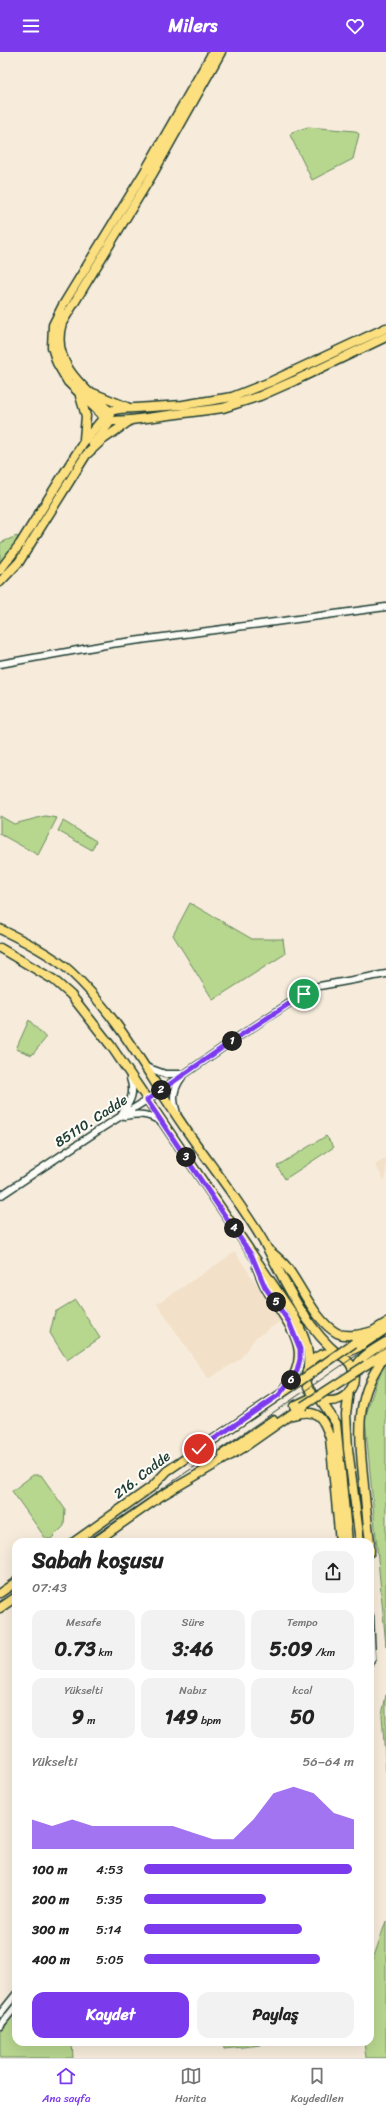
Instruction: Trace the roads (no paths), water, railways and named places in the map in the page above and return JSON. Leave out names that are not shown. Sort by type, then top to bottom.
[{"type":"main road","points":[[106,414],[68,382],[57,363],[52,348],[53,325],[63,305],[145,171],[213,52]]},
{"type":"main road","points":[[111,421],[68,368],[61,357],[58,344],[62,323],[152,175],[221,52]]},
{"type":"main road","points":[[0,570],[20,544],[83,443],[106,414],[119,409],[183,405],[232,397],[270,382],[386,328]]},
{"type":"main road","points":[[0,582],[19,562],[86,455],[105,426],[111,421],[131,420],[223,408],[260,396],[294,382],[386,337]]},
{"type":"main road","points":[[85,389],[133,409]]},
{"type":"main road","points":[[76,390],[82,400],[86,416],[86,427],[83,443]]},
{"type":"main road","points":[[86,455],[101,441],[131,420]]},
{"type":"main road","points":[[0,929],[23,940],[69,970],[105,1010],[235,1197],[306,1316],[320,1335],[339,1354],[350,1362],[354,1375]]},
{"type":"main road","points":[[0,948],[54,980],[71,995],[111,1046],[252,1256],[272,1282],[302,1332],[309,1357],[303,1381],[153,1486]]},
{"type":"main road","points":[[266,1247],[286,1266],[318,1315],[337,1333],[347,1336],[373,1332]]},
{"type":"main road","points":[[252,1256],[265,1287],[289,1322],[300,1349],[300,1359],[297,1371],[279,1395]]},
{"type":"main road","name":"216. Cadde","points":[[80,1538],[153,1486],[167,1471],[279,1395],[303,1381],[386,1323]]},
{"type":"main road","points":[[308,1365],[318,1355],[325,1352],[339,1354],[359,1347],[386,1329]]},
{"type":"main road","points":[[359,1538],[348,1449],[346,1414],[349,1391],[355,1367],[363,1357],[386,1342]]},
{"type":"main road","name":"216. Cadde","points":[[101,1538],[161,1496],[243,1448],[303,1406],[386,1352]]},
{"type":"main road","points":[[370,1538],[359,1435],[360,1415],[364,1395],[372,1375],[386,1355]]},
{"type":"main road","points":[[303,1381],[309,1391],[317,1397],[336,1423],[348,1538]]},
{"type":"main road","points":[[161,1496],[299,1402],[317,1397],[331,1401],[338,1400],[349,1391]]},
{"type":"main road","points":[[287,1417],[309,1411],[320,1416],[325,1424],[330,1438],[340,1538]]},
{"type":"main road","points":[[0,1593],[12,1585]]},
{"type":"main road","points":[[0,1608],[12,1600]]},
{"type":"street","points":[[0,664],[112,644],[386,607]]},
{"type":"street","name":"85110. Cadde","points":[[0,1196],[147,1100],[314,987],[386,974]]},
{"type":"street","points":[[146,1067],[175,1076],[185,1073]]},
{"type":"street","points":[[119,1117],[130,1103],[134,1093],[129,1073]]},
{"type":"street","points":[[179,1118],[174,1104],[174,1091],[185,1073]]},
{"type":"street","points":[[119,1117],[137,1114],[147,1115],[162,1122]]},
{"type":"street","points":[[0,2014],[12,1999]]},
{"type":"street","points":[[0,2026],[12,2011]]},
{"type":"tram line","points":[[91,1538],[386,1335]]},
{"type":"tram line","points":[[0,1601],[12,1593]]}]
